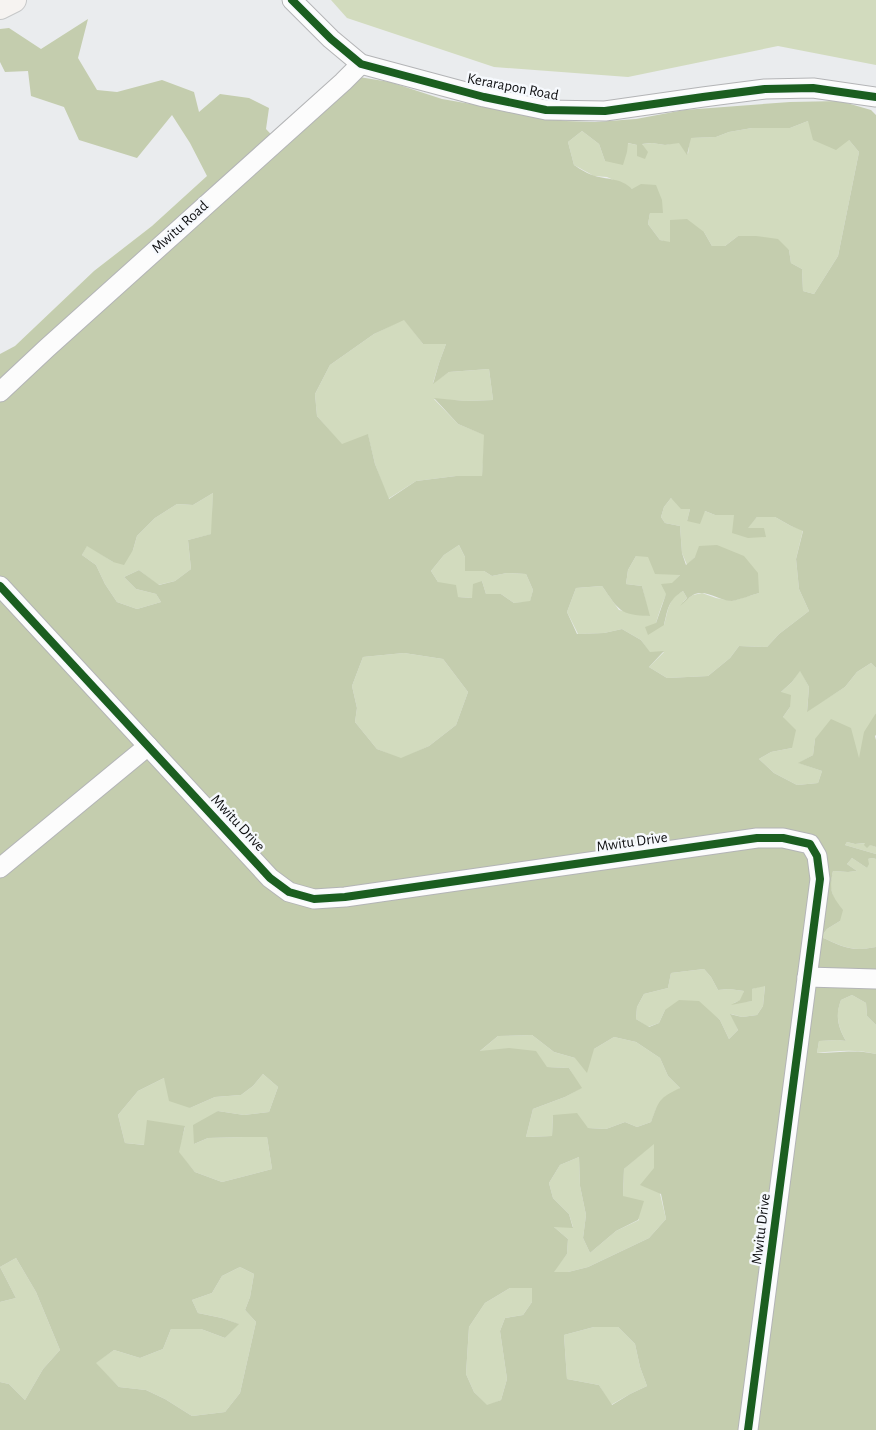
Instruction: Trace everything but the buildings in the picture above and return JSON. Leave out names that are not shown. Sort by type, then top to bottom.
[{"type":"main road","points":[[0,7],[14,0]]},
{"type":"street","name":"Kerarapon Road","points":[[292,0],[331,39],[361,64],[484,97],[546,110],[605,111],[703,96],[813,88],[876,97]]},
{"type":"street","name":"Mwitu Road","points":[[0,392],[361,64]]},
{"type":"street","name":"Mwitu Drive","points":[[0,586],[270,878],[289,892],[314,899],[345,897],[757,838],[783,838],[810,844],[817,856],[820,879],[748,1430]]},
{"type":"street","points":[[0,868],[148,746]]},
{"type":"street","points":[[807,977],[876,979]]},
{"type":"green space","points":[[331,0],[876,0],[876,65],[778,46],[628,77],[494,67],[347,18]]},
{"type":"green space","points":[[88,19],[78,58],[97,90],[117,92],[162,80],[194,92],[199,112],[220,94],[249,98],[269,108],[266,129],[283,147],[359,77],[390,82],[442,99],[566,121],[595,122],[636,119],[684,110],[790,102],[840,101],[871,110],[876,115],[876,668],[871,663],[857,672],[845,687],[807,712],[809,687],[800,671],[781,692],[791,695],[790,707],[783,717],[796,730],[792,748],[771,752],[759,759],[774,773],[797,785],[818,783],[822,771],[798,763],[813,755],[815,739],[831,719],[851,728],[859,758],[864,732],[876,713],[876,847],[870,845],[867,848],[864,845],[865,843],[855,844],[847,842],[845,845],[876,854],[876,859],[868,859],[869,864],[867,868],[852,858],[847,864],[857,871],[833,871],[832,892],[843,910],[840,921],[827,929],[821,937],[847,948],[876,947],[876,1025],[867,1016],[866,1003],[852,995],[841,1000],[838,1021],[846,1041],[819,1041],[817,1053],[853,1051],[876,1054],[876,1430],[0,1430],[0,1382],[9,1384],[25,1400],[43,1369],[60,1350],[36,1292],[16,1258],[0,1267],[0,354],[15,346],[94,271],[152,226],[207,176],[190,143],[172,115],[137,158],[79,140],[64,107],[31,96],[28,71],[5,72],[0,62],[0,29],[9,28],[41,49]],"holes":[[[808,121],[813,140],[836,150],[849,140],[859,152],[838,256],[814,294],[803,291],[802,269],[791,263],[789,250],[778,239],[738,236],[725,246],[712,246],[704,232],[687,219],[670,220],[670,242],[660,240],[648,224],[650,213],[663,213],[662,200],[656,185],[641,184],[632,189],[619,181],[587,173],[574,165],[568,142],[582,131],[599,144],[605,161],[623,165],[628,143],[637,145],[637,156],[645,159],[648,152],[642,144],[665,145],[679,143],[687,155],[691,138],[716,137],[729,132],[752,128],[790,128]],[[404,320],[423,344],[446,344],[433,384],[449,372],[489,369],[493,400],[465,401],[434,398],[458,424],[484,435],[482,476],[456,476],[416,481],[389,499],[375,464],[368,434],[342,444],[317,416],[315,394],[330,365],[374,334]],[[213,493],[211,534],[188,540],[191,569],[175,581],[159,585],[139,570],[124,577],[136,589],[156,594],[161,602],[137,609],[117,602],[105,584],[96,565],[82,555],[87,546],[113,562],[124,565],[133,550],[137,536],[155,518],[177,504],[193,505]],[[671,498],[681,509],[690,509],[687,521],[700,524],[705,511],[715,515],[734,515],[732,533],[748,538],[766,537],[764,528],[748,528],[757,517],[775,517],[803,531],[796,559],[799,589],[809,611],[779,634],[767,647],[739,646],[730,658],[708,676],[667,678],[649,667],[664,651],[650,652],[641,640],[622,629],[604,633],[577,634],[567,612],[576,588],[602,586],[621,610],[632,614],[650,616],[642,586],[626,584],[628,570],[636,556],[648,557],[655,574],[680,575],[672,583],[661,584],[666,594],[656,623],[645,627],[648,635],[664,625],[671,601],[683,591],[687,598],[680,606],[691,596],[698,593],[732,601],[759,593],[758,573],[744,556],[717,545],[699,546],[695,557],[686,565],[682,553],[680,526],[665,523],[661,517],[664,507]],[[459,545],[465,557],[465,571],[484,571],[492,576],[507,573],[526,574],[533,590],[530,601],[514,603],[501,594],[486,594],[482,581],[473,584],[472,598],[458,597],[456,585],[438,582],[431,571],[444,555]],[[404,653],[443,659],[468,692],[456,725],[429,746],[401,758],[377,749],[355,722],[357,708],[352,686],[363,657]],[[704,969],[718,990],[744,991],[740,1000],[731,1005],[752,1001],[752,989],[765,986],[763,1006],[757,1015],[742,1017],[730,1014],[738,1030],[729,1039],[720,1020],[699,1001],[679,1000],[665,1010],[659,1023],[649,1027],[636,1019],[637,1007],[644,994],[668,988],[671,973]],[[532,1035],[554,1052],[575,1058],[587,1073],[594,1049],[614,1037],[636,1042],[660,1058],[668,1076],[680,1088],[661,1100],[651,1122],[637,1127],[625,1122],[606,1129],[588,1128],[577,1113],[553,1115],[552,1136],[526,1137],[533,1109],[565,1097],[582,1088],[569,1068],[547,1067],[536,1051],[509,1048],[480,1051],[498,1036]],[[263,1074],[278,1087],[269,1112],[244,1115],[218,1111],[193,1125],[194,1144],[208,1138],[267,1137],[272,1169],[222,1182],[195,1172],[179,1152],[185,1126],[147,1120],[144,1145],[125,1143],[118,1115],[138,1091],[164,1078],[169,1101],[190,1108],[215,1097],[241,1095],[253,1086]],[[654,1144],[654,1168],[640,1185],[661,1194],[666,1219],[649,1238],[588,1267],[568,1272],[554,1272],[567,1254],[568,1239],[554,1227],[573,1228],[569,1214],[553,1198],[549,1183],[560,1165],[579,1157],[580,1186],[586,1215],[583,1238],[590,1253],[616,1231],[638,1220],[644,1201],[623,1196],[624,1169]],[[240,1267],[254,1274],[250,1297],[245,1310],[256,1322],[240,1393],[225,1412],[192,1416],[165,1399],[146,1390],[119,1387],[96,1363],[114,1350],[140,1358],[163,1349],[171,1329],[201,1329],[225,1338],[239,1324],[198,1313],[192,1300],[212,1293],[222,1276]],[[510,1288],[532,1288],[532,1302],[523,1315],[505,1318],[500,1331],[507,1379],[501,1400],[487,1405],[474,1392],[466,1374],[469,1327],[485,1303]],[[594,1327],[618,1327],[635,1344],[640,1367],[647,1386],[612,1405],[599,1385],[567,1379],[564,1335]]]},
{"type":"green space","points":[[808,121],[849,140],[859,152],[838,256],[814,294],[803,291],[802,269],[791,263],[789,250],[738,236],[725,246],[712,246],[704,232],[670,243],[660,240],[648,224],[650,213],[663,213],[632,189],[607,177],[594,176],[574,165],[568,142],[582,131],[599,144],[605,161],[627,152],[627,143],[665,145],[679,142],[688,154],[690,138],[716,137],[729,132],[752,128],[790,128]]},
{"type":"green space","points":[[404,319],[423,344],[446,344],[433,383],[449,372],[489,369],[493,400],[434,399],[458,424],[485,435],[482,476],[456,476],[416,481],[388,499],[375,464],[368,435],[342,445],[317,416],[315,394],[330,365],[374,334]]},
{"type":"green space","points":[[213,493],[212,534],[188,540],[191,569],[175,581],[158,585],[139,570],[124,577],[136,589],[156,594],[161,602],[137,609],[117,602],[105,584],[96,565],[82,555],[87,545],[113,562],[133,550],[137,536],[155,518],[177,504],[193,505]]},
{"type":"green space","points":[[671,498],[690,509],[687,521],[705,511],[715,515],[734,515],[747,528],[757,517],[775,517],[803,530],[796,559],[799,589],[809,611],[779,634],[767,647],[739,646],[730,658],[708,676],[667,678],[649,667],[664,652],[650,653],[641,640],[622,629],[604,633],[578,634],[567,612],[576,588],[602,586],[619,610],[649,616],[642,586],[626,584],[628,570],[636,556],[648,556],[680,575],[668,591],[656,623],[664,625],[673,597],[683,591],[687,598],[683,602],[693,595],[702,593],[732,601],[759,593],[695,557],[687,565],[682,553],[680,526],[665,523],[661,517],[664,507]]},
{"type":"green space","points":[[459,545],[465,557],[465,571],[484,571],[492,576],[507,573],[526,574],[533,590],[530,602],[514,603],[501,594],[486,594],[482,581],[472,598],[458,597],[438,582],[431,571],[444,555]]},
{"type":"green space","points":[[404,653],[443,659],[468,692],[456,725],[429,746],[401,759],[377,749],[355,722],[357,708],[352,686],[363,657]]},
{"type":"green space","points":[[871,663],[876,668],[876,713],[859,759],[815,739],[813,755],[799,763],[822,771],[818,783],[797,785],[774,773],[759,759],[771,752],[792,748],[783,717],[790,707],[780,693],[792,682],[800,670],[809,687],[807,711],[845,687],[857,672]]},
{"type":"green space","points":[[847,842],[855,844],[866,843],[876,847],[876,854],[845,845]]},
{"type":"green space","points":[[852,858],[867,868],[868,859],[876,859],[876,947],[848,948],[821,937],[827,929],[840,921],[830,885],[833,871],[857,871],[847,864]]},
{"type":"green space","points":[[704,969],[718,990],[744,991],[741,1000],[734,1003],[752,1001],[752,989],[765,985],[763,1006],[757,1015],[742,1017],[731,1014],[738,1030],[729,1039],[720,1020],[710,1012],[665,1010],[659,1023],[648,1027],[636,1019],[637,1007],[644,994],[668,988],[671,973]]},
{"type":"green space","points":[[852,995],[866,1003],[867,1016],[876,1025],[876,1054],[854,1051],[817,1053],[819,1041],[846,1041],[839,1026],[838,1011],[841,1000]]},
{"type":"green space","points":[[532,1035],[554,1052],[575,1058],[614,1037],[636,1042],[660,1058],[668,1076],[680,1088],[656,1109],[651,1122],[637,1127],[625,1122],[606,1129],[588,1128],[553,1115],[552,1136],[526,1137],[533,1109],[565,1097],[581,1088],[569,1068],[547,1067],[479,1052],[498,1036]]},
{"type":"green space","points":[[263,1074],[278,1087],[269,1112],[244,1115],[218,1111],[194,1144],[208,1138],[267,1137],[272,1169],[222,1182],[195,1172],[178,1152],[185,1127],[145,1145],[125,1143],[118,1115],[138,1091],[164,1078],[190,1108],[215,1097],[241,1095],[253,1086]]},
{"type":"green space","points":[[654,1143],[654,1168],[666,1219],[649,1238],[588,1267],[568,1272],[553,1272],[567,1254],[568,1239],[554,1227],[573,1227],[569,1214],[553,1198],[549,1183],[560,1165],[579,1157],[580,1186],[586,1215],[583,1238],[590,1253],[616,1231],[639,1220],[623,1196],[624,1169]]},
{"type":"green space","points":[[16,1258],[36,1292],[60,1350],[43,1369],[25,1400],[9,1384],[0,1382],[0,1302],[16,1298],[0,1267]]},
{"type":"green space","points":[[0,1267],[16,1298],[0,1302]]},
{"type":"green space","points":[[240,1267],[254,1274],[250,1297],[245,1310],[256,1322],[240,1393],[225,1412],[192,1416],[165,1399],[146,1390],[119,1387],[95,1363],[114,1350],[140,1358],[163,1349],[171,1329],[201,1329],[225,1338],[238,1324],[222,1318],[198,1313],[192,1300],[212,1293],[222,1276]]},
{"type":"green space","points":[[510,1288],[533,1288],[532,1302],[523,1315],[505,1318],[500,1331],[507,1379],[501,1400],[487,1406],[474,1392],[466,1374],[469,1327],[485,1303]]},
{"type":"green space","points":[[594,1327],[618,1327],[635,1344],[640,1367],[647,1386],[611,1405],[599,1385],[567,1379],[564,1335]]},
{"type":"cycle path","points":[[292,0],[331,39],[361,64],[484,97],[546,110],[605,111],[765,89],[813,88],[876,97]]},
{"type":"cycle path","points":[[0,586],[270,878],[289,892],[314,899],[345,897],[757,838],[783,838],[810,844],[817,856],[820,879],[748,1430]]}]
